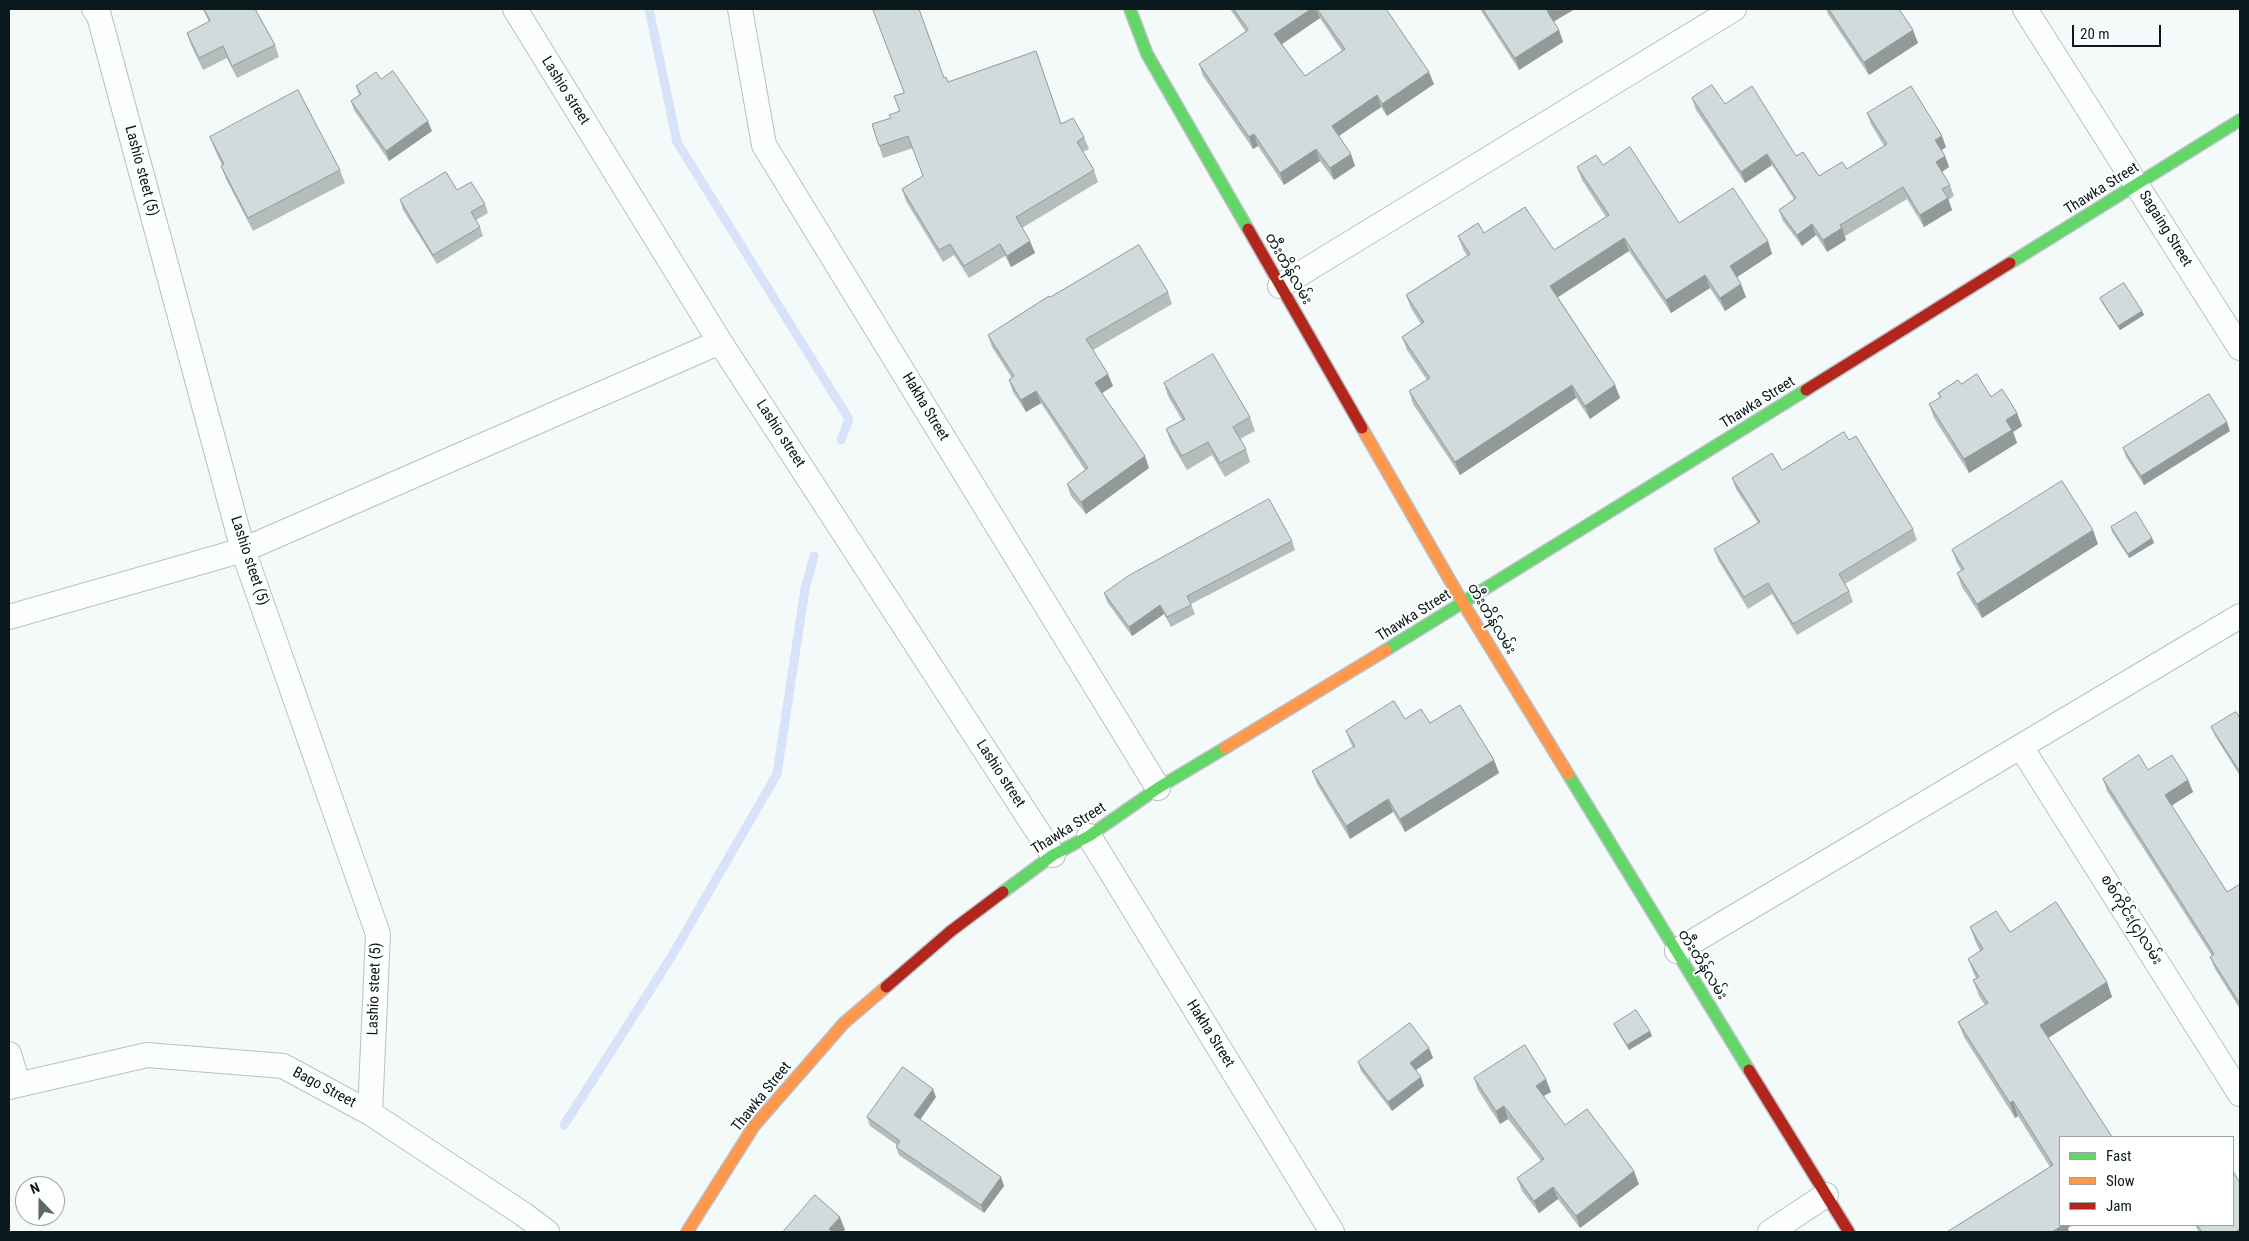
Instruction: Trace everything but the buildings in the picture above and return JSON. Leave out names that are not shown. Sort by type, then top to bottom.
[{"type":"street","name":"Lashio steet (5)","points":[[94,9],[99,16],[243,550],[378,934],[370,1113]]},
{"type":"street","name":"Lashio street","points":[[515,9],[720,342],[1053,855]]},
{"type":"street","name":"Hakha Street","points":[[740,9],[764,145],[1158,788]]},
{"type":"street","name":"တီးတိန်လမ်း","points":[[1130,9],[1147,54],[1463,603],[1849,1232]]},
{"type":"street","points":[[1280,286],[1734,9]]},
{"type":"street","name":"Sagaing Street","points":[[2025,9],[2240,348]]},
{"type":"street","name":"Thawka Street","points":[[686,1232],[754,1126],[844,1023],[951,931],[1053,855],[1088,836],[1158,788],[1463,603],[2240,120]]},
{"type":"street","points":[[9,617],[243,550],[720,342]]},
{"type":"street","points":[[1677,952],[2240,616]]},
{"type":"street","name":"စစ်ကိုင်း(၄)လမ်း","points":[[2021,747],[2240,1094]]},
{"type":"street","name":"Hakha Street","points":[[1088,836],[1332,1232]]},
{"type":"street","points":[[9,1054],[14,1086]]},
{"type":"street","name":"Bago Street","points":[[14,1086],[146,1055],[283,1066],[370,1113],[523,1214],[547,1232]]},
{"type":"street","points":[[1770,1232],[1826,1195]]},
{"type":"waterway","points":[[649,9],[677,142],[849,419],[841,440]]},
{"type":"waterway","points":[[564,1125],[670,959],[777,774],[805,589],[814,556]]},
{"type":"traffic: fast","points":[[1130,9],[1147,54],[1248,229]]},
{"type":"traffic: fast","points":[[2010,263],[2240,120]]},
{"type":"traffic: fast","points":[[1386,650],[1806,390]]},
{"type":"traffic: fast","points":[[1003,892],[1053,855],[1089,836],[1158,788],[1225,748]]},
{"type":"traffic: fast","points":[[1568,774],[1749,1070]]},
{"type":"traffic: slow","points":[[1362,428],[1463,603],[1568,774]]},
{"type":"traffic: slow","points":[[1225,748],[1386,650]]},
{"type":"traffic: slow","points":[[687,1232],[754,1126],[844,1023],[886,987]]},
{"type":"traffic: jam","points":[[1248,229],[1362,428]]},
{"type":"traffic: jam","points":[[1806,390],[2010,263]]},
{"type":"traffic: jam","points":[[886,987],[951,931],[1003,892]]},
{"type":"traffic: jam","points":[[1749,1070],[1849,1232]]}]
